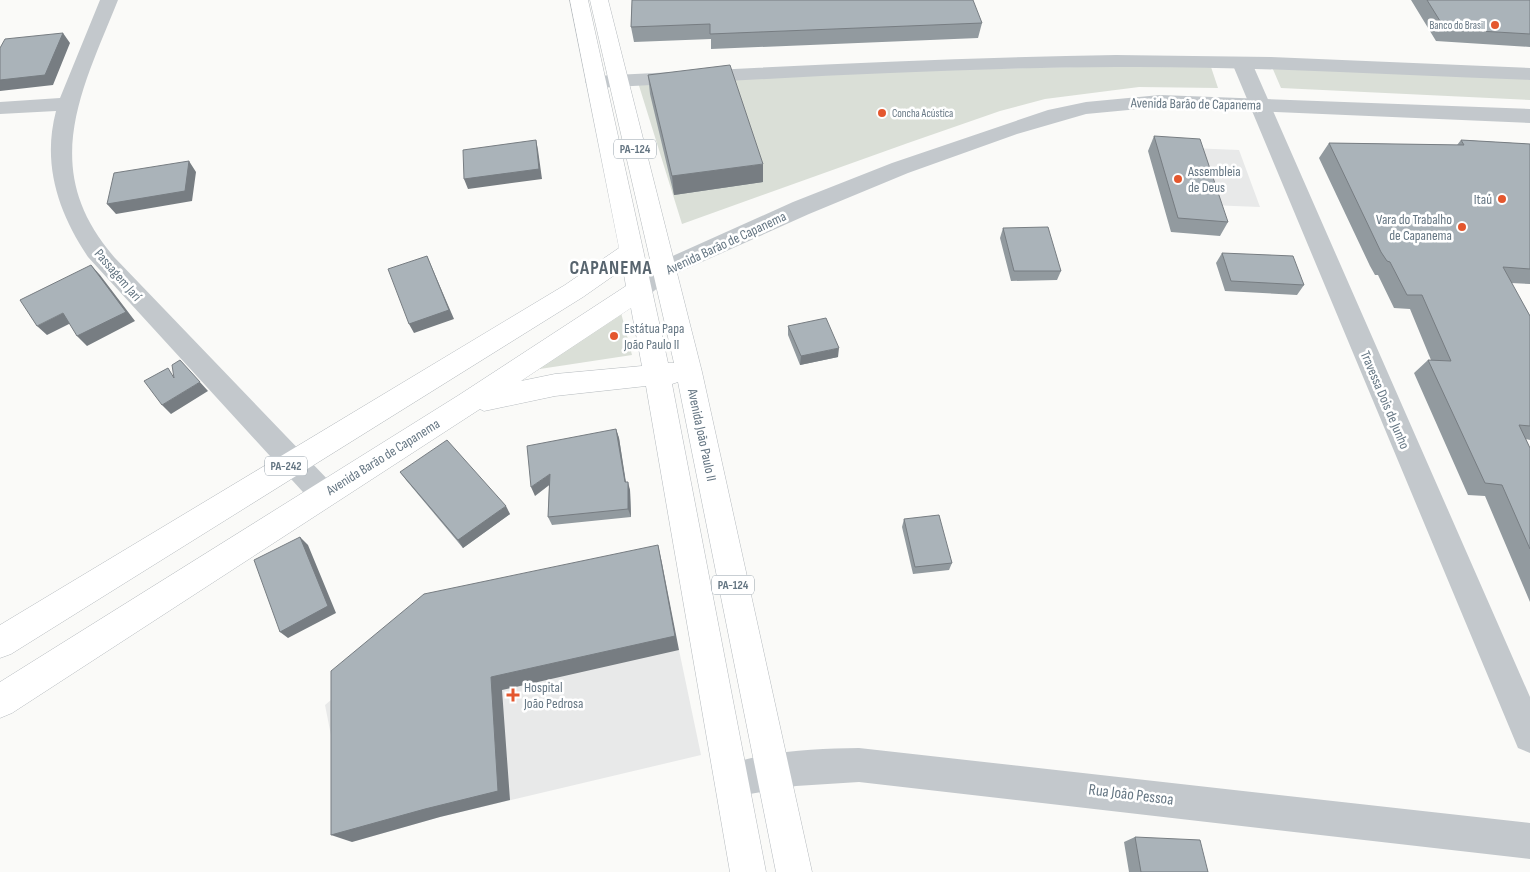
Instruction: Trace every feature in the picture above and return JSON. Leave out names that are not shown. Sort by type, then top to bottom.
[{"type":"main road","name":"PA-124","points":[[579,0],[657,375],[748,872]]},
{"type":"main road","name":"Avenida João Paulo II","points":[[599,0],[689,372],[794,872]]},
{"type":"main road","name":"PA-242","points":[[0,644],[293,462],[574,291],[631,252]]},
{"type":"main road","points":[[574,291],[600,288],[639,290],[668,283]]},
{"type":"main road","name":"Avenida Barão de Capanema","points":[[0,702],[468,403],[639,290]]},
{"type":"main road","points":[[468,403],[555,385],[689,372]]},
{"type":"street","name":"Passagem Jarí","points":[[109,0],[69,105],[61,137],[62,174],[75,215],[96,250],[161,324],[323,494]]},
{"type":"street","points":[[595,82],[844,70],[1116,61],[1242,63],[1530,74]]},
{"type":"street","name":"Travessa Dois de Junho","points":[[1242,63],[1530,736]]},
{"type":"street","name":"Avenida Barão de Capanema","points":[[668,283],[854,186],[957,147],[1048,117],[1086,108],[1160,101],[1530,116]]},
{"type":"street","points":[[0,108],[50,104],[69,105]]},
{"type":"street","name":"Rua João Pessoa","points":[[732,780],[772,771],[813,766],[859,765],[1530,840]]},
{"type":"shaded area","points":[[1077,67],[1211,67],[1218,88],[1139,87],[1045,99],[1000,111],[682,224],[636,76]]},
{"type":"shaded area","points":[[1272,67],[1530,78],[1530,100],[1281,88]]},
{"type":"shaded area","points":[[1190,148],[1239,150],[1260,207],[1209,205]]},
{"type":"shaded area","points":[[619,305],[632,355],[520,372]]},
{"type":"shaded area","name":"Hospital João Pedrosa","points":[[438,610],[679,650],[701,755],[440,817],[352,842],[325,705]]},
{"type":"building","points":[[632,0],[973,0],[982,23],[710,34],[710,24],[631,27]]},
{"type":"building","name":"Banco do Brasil","points":[[1427,0],[1530,0],[1530,34],[1445,29]]},
{"type":"building","points":[[63,33],[45,75],[0,80],[0,48],[5,39]]},
{"type":"building","points":[[730,65],[763,164],[672,176],[648,75]]},
{"type":"building","points":[[1154,136],[1200,139],[1228,222],[1178,218]]},
{"type":"building","points":[[536,140],[539,169],[464,179],[463,150]]},
{"type":"building","points":[[1461,140],[1530,144],[1530,269],[1503,267],[1530,316],[1530,426],[1519,425],[1530,448],[1530,549],[1502,485],[1485,483],[1428,360],[1451,361],[1422,295],[1407,295],[1390,262],[1387,261],[1381,252],[1329,143],[1464,145]]},
{"type":"building","points":[[189,161],[185,191],[107,204],[114,173]]},
{"type":"building","points":[[1048,227],[1061,271],[1014,271],[1003,228]]},
{"type":"building","points":[[1222,253],[1293,256],[1304,285],[1231,281]]},
{"type":"building","points":[[427,256],[449,310],[409,324],[388,269]]},
{"type":"building","points":[[91,265],[126,312],[77,336],[63,313],[37,326],[20,300]]},
{"type":"building","points":[[826,318],[839,348],[801,356],[788,326]]},
{"type":"building","points":[[180,360],[200,382],[162,405],[144,381],[168,368],[174,378],[172,365]]},
{"type":"building","points":[[616,429],[625,482],[628,482],[628,509],[548,517],[550,474],[531,487],[527,446]]},
{"type":"building","points":[[447,440],[506,506],[458,540],[400,472]]},
{"type":"building","points":[[939,515],[952,563],[915,567],[904,519]]},
{"type":"building","points":[[300,537],[328,606],[280,632],[254,560]]},
{"type":"building","name":"Hospital João Pedrosa","points":[[658,545],[675,636],[491,677],[498,791],[331,835],[331,671],[424,594]]},
{"type":"building","points":[[1135,837],[1200,840],[1208,872],[1141,872]]},
{"type":"place","name":"Banco do Brasil","points":[[1495,25]]},
{"type":"place","name":"Concha Acústica","points":[[882,113]]},
{"type":"place","name":"Assembleia de Deus","points":[[1178,179]]},
{"type":"place","name":"Itaú","points":[[1502,199]]},
{"type":"place","name":"Vara do Trabalho de Capanema","points":[[1462,227]]},
{"type":"place","name":"Estátua Papa João Paulo II","points":[[614,336]]},
{"type":"place","name":"Hospital João Pedrosa","points":[[513,695]]},
{"type":"district","name":"CAPANEMA","points":[[611,268]]}]
